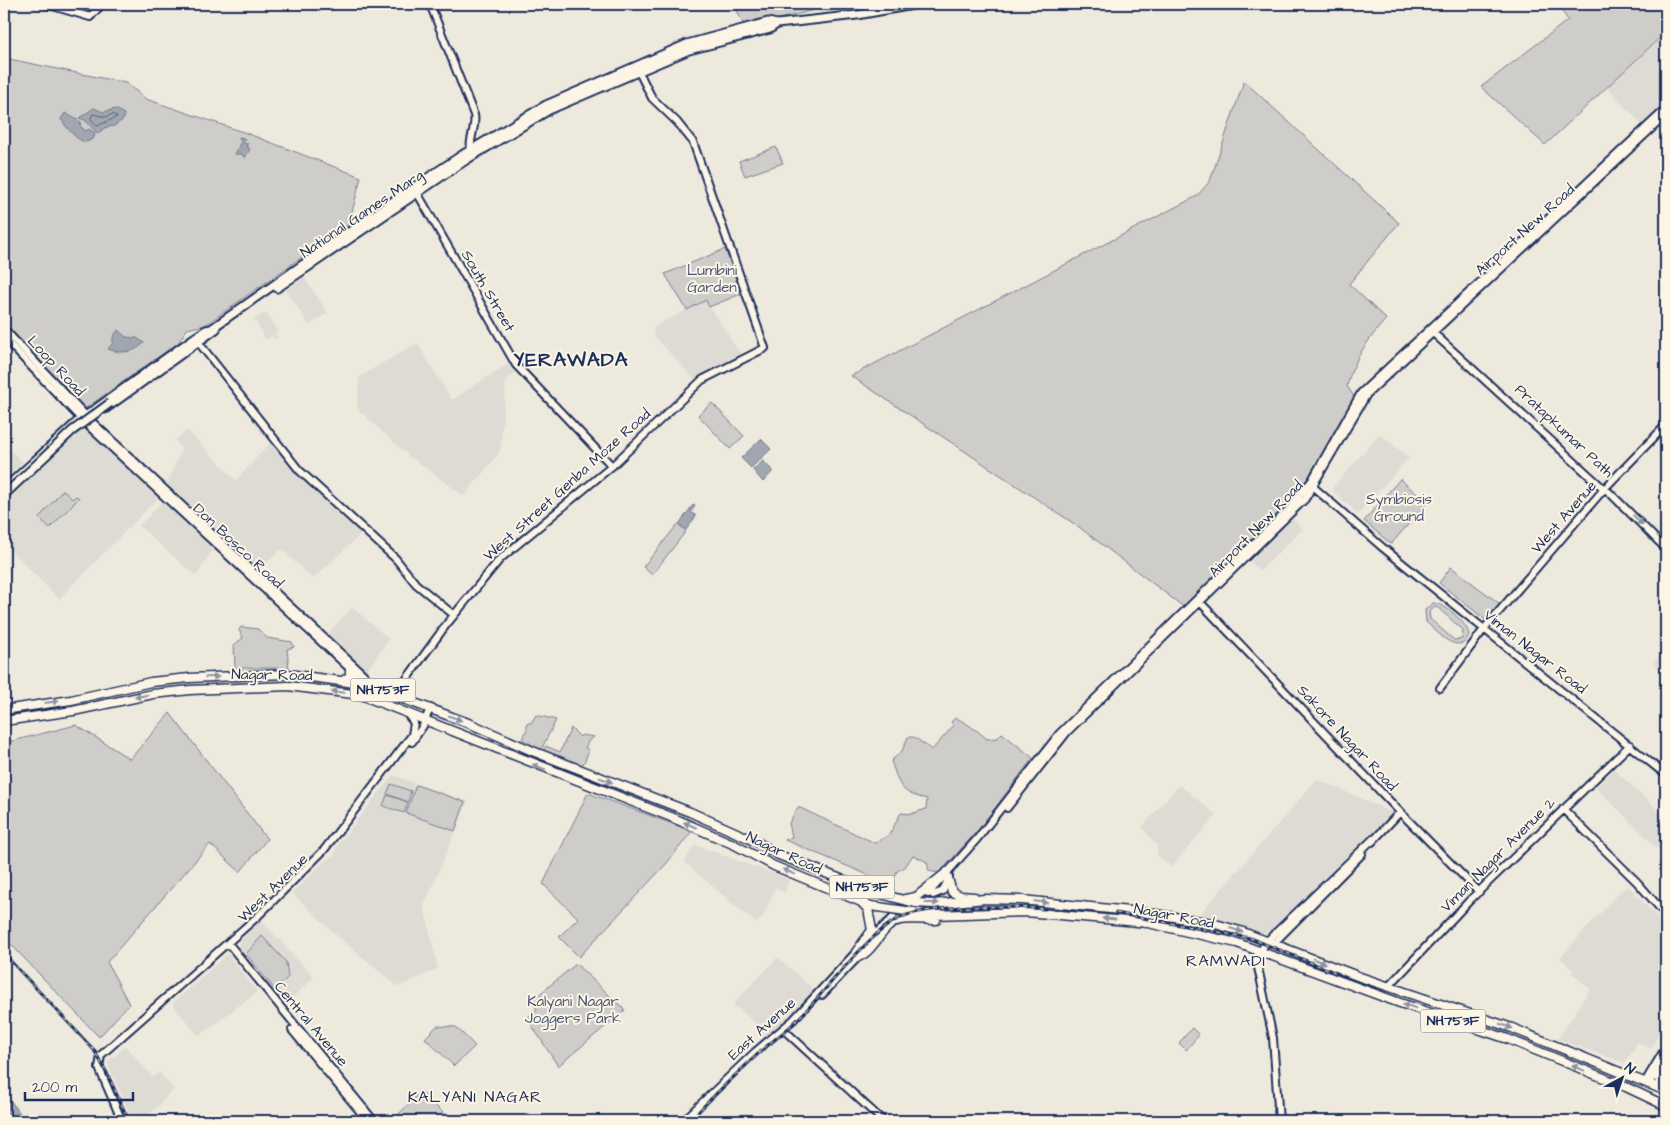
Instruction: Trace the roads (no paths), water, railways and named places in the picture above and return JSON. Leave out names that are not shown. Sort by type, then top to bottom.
[{"type":"highway","points":[[344,680],[350,676],[350,668]]},
{"type":"highway","name":"Nagar Road","points":[[4,710],[71,700],[145,683],[189,678],[288,674],[344,680],[369,686],[430,708],[737,832],[779,855],[895,898],[916,903],[934,904],[989,900],[1034,901],[1189,919],[1240,931],[1388,987],[1512,1028],[1666,1090]]},
{"type":"highway","name":"Nagar Road","points":[[4,722],[73,711],[153,694],[190,690],[288,686],[348,693],[371,699],[426,719],[732,843],[774,866],[861,902],[912,913],[979,914],[1010,912],[1053,914],[1148,923],[1186,932],[1260,954],[1508,1039],[1666,1106]]},
{"type":"highway","points":[[723,840],[728,835],[728,829]]},
{"type":"highway","points":[[732,843],[731,837],[737,832]]},
{"type":"highway","points":[[895,898],[916,897],[947,875],[950,890],[957,895],[989,900]]},
{"type":"highway","points":[[861,902],[868,909],[872,930],[857,954],[864,955],[882,934],[900,920],[968,920],[974,919],[979,914]]},
{"type":"highway","points":[[1186,932],[1189,919]]},
{"type":"highway","points":[[1457,1022],[1461,1011]]},
{"type":"highway","points":[[1658,1068],[1659,1080],[1666,1090]]},
{"type":"highway","points":[[1644,1096],[1647,1083]]},
{"type":"main road","name":"National Games Marg","points":[[86,420],[199,343],[212,330],[416,190],[472,153],[549,110],[637,68],[700,46],[770,29],[777,24],[857,15],[919,4]]},
{"type":"main road","name":"National Games Marg","points":[[4,494],[70,432],[206,330],[212,330]]},
{"type":"main road","points":[[4,494],[72,431],[212,330]]},
{"type":"street","points":[[46,4],[90,17],[99,5]]},
{"type":"street","points":[[430,4],[474,115],[476,124],[472,153]]},
{"type":"street","name":"West Street Genba Moze Road","points":[[395,695],[454,615],[502,558],[612,466],[702,380],[765,348],[693,142],[677,122],[652,98],[637,68]]},
{"type":"street","name":"Airport New Road","points":[[947,875],[1059,734],[1291,514],[1312,483],[1362,399],[1432,329],[1666,109]]},
{"type":"street","name":"Airport New Road","points":[[1432,329],[1666,115]]},
{"type":"street","name":"South Street","points":[[416,190],[516,365],[612,466]]},
{"type":"street","name":"Loop Road","points":[[4,329],[86,420]]},
{"type":"street","name":"Pratapkumar Path","points":[[1432,329],[1607,489],[1666,548]]},
{"type":"street","name":"Loop Road","points":[[4,338],[86,420]]},
{"type":"street","points":[[199,343],[299,470],[396,559],[416,584],[454,615]]},
{"type":"street","name":"Don Bosco Road","points":[[86,420],[369,686]]},
{"type":"street","name":"Don Bosco Road","points":[[86,420],[319,632],[369,686]]},
{"type":"street","name":"West Avenue","points":[[1440,688],[1484,629],[1666,425]]},
{"type":"street","name":"Viman Nagar Road","points":[[1312,483],[1385,544],[1387,549],[1666,775]]},
{"type":"street","name":"Airport New Road","points":[[947,875],[988,832],[1062,738],[1200,601]]},
{"type":"street","name":"Sakore Nagar Road","points":[[1200,601],[1400,812],[1479,892]]},
{"type":"street","points":[[369,686],[371,699]]},
{"type":"street","name":"West Avenue","points":[[102,1058],[261,919],[328,852],[393,770],[426,719],[430,708]]},
{"type":"street","name":"West Avenue","points":[[228,946],[324,850],[390,767],[414,731],[412,719],[401,710]]},
{"type":"street","name":"Viman Nagar Avenue 2","points":[[1388,987],[1479,892],[1630,745]]},
{"type":"street","points":[[1563,809],[1637,882],[1666,914]]},
{"type":"street","points":[[1279,1121],[1273,1038],[1260,954],[1400,812]]},
{"type":"street","points":[[930,894],[947,875]]},
{"type":"street","name":"East Avenue","points":[[689,1121],[785,1030],[857,954],[894,919]]},
{"type":"street","name":"Central Avenue","points":[[228,946],[368,1121]]},
{"type":"street","name":"Central Avenue","points":[[228,946],[374,1121]]},
{"type":"street","points":[[785,1030],[883,1121]]},
{"type":"street","name":"East Avenue","points":[[683,1121],[755,1052],[785,1030]]},
{"type":"street","points":[[1647,1083],[1666,1047]]},
{"type":"street","points":[[1647,1083],[1666,1056]]},
{"type":"street","points":[[102,1058],[99,1068],[122,1121]]},
{"type":"street","points":[[102,1058],[103,1066],[127,1121]]},
{"type":"water","points":[[94,108],[103,112],[116,109],[124,114],[124,119],[114,126],[104,128],[98,134],[85,120],[79,118]]},
{"type":"water","points":[[65,113],[81,122],[80,126],[86,131],[89,129],[95,133],[94,138],[87,142],[79,140],[61,119]]},
{"type":"water","points":[[238,138],[245,139],[243,143],[248,144],[246,146],[250,149],[245,158],[241,154],[235,154],[241,141]]},
{"type":"water","points":[[118,330],[126,337],[137,338],[144,343],[136,349],[127,352],[108,349],[113,343],[113,337]]},
{"type":"water","points":[[761,439],[771,449],[751,468],[741,458]]},
{"type":"water","points":[[763,461],[773,471],[763,482],[753,470]]},
{"type":"water","points":[[693,505],[695,506],[691,512],[696,516],[686,530],[679,524]]},
{"type":"water","points":[[4,1092],[26,1121],[4,1121]]},
{"type":"tunnel","points":[[895,920],[933,895]]},
{"type":"railway","points":[[690,1121],[733,1077],[788,1029],[862,948],[889,924],[915,913],[951,908],[1013,907],[1045,909]]},
{"type":"railway","points":[[1116,913],[1250,938],[1339,974]]},
{"type":"railway","points":[[4,954],[94,1050],[129,1121]]},
{"type":"district","name":"YERAWADA","points":[[571,360]]},
{"type":"district","name":"RAMWADI","points":[[1226,961]]},
{"type":"district","name":"KALYANI NAGAR","points":[[475,1097]]},
{"type":"park label","name":"Lumbini Garden","points":[[712,278]]},
{"type":"park label","name":"Symbiosis Ground","points":[[1399,508]]},
{"type":"park label","name":"Kalyani Nagar Joggers Park","points":[[573,1010]]}]
